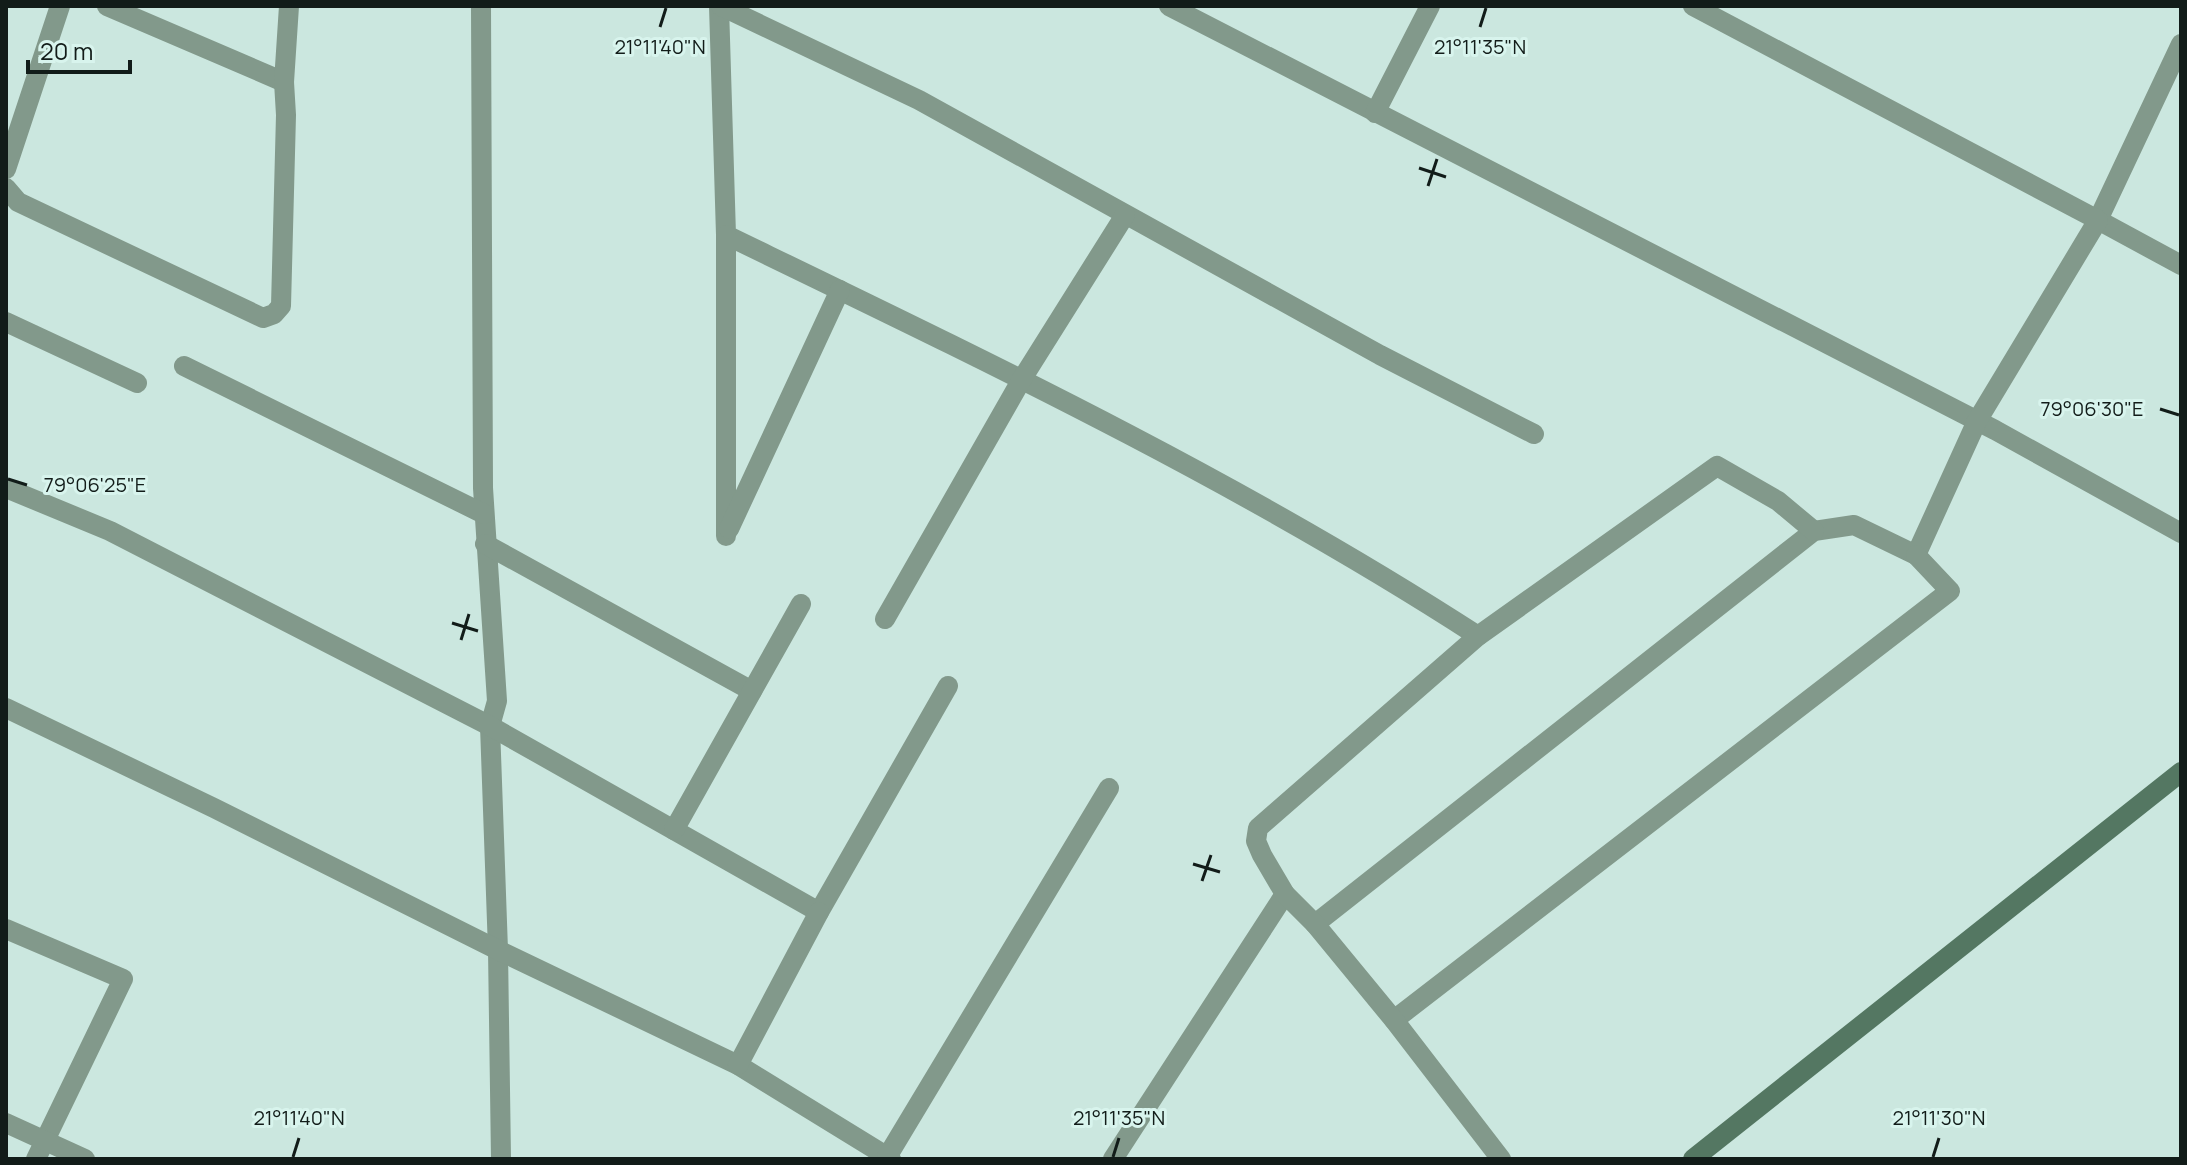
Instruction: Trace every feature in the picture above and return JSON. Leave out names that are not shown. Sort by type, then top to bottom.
[{"type":"street","points":[[6,169],[60,6]]},
{"type":"street","points":[[107,6],[284,82]]},
{"type":"street","points":[[6,188],[18,202],[263,318],[274,314],[281,306],[284,268],[284,82],[289,6]]},
{"type":"street","points":[[481,6],[484,514],[497,701],[490,726],[501,1159]]},
{"type":"street","points":[[840,290],[726,536],[726,235],[720,6],[919,100],[1380,355],[1534,434]]},
{"type":"street","points":[[1169,6],[1977,421],[2181,533]]},
{"type":"street","points":[[1375,113],[1430,6]]},
{"type":"street","points":[[1693,6],[2181,265]]},
{"type":"street","points":[[1916,555],[1977,421],[2098,220],[2181,44]]},
{"type":"street","points":[[885,619],[1022,379],[1125,215]]},
{"type":"street","points":[[726,235],[1022,379],[1208,477],[1383,575],[1478,636]]},
{"type":"street","points":[[6,322],[137,383]]},
{"type":"street","points":[[184,366],[484,514]]},
{"type":"street","points":[[1501,1159],[1394,1020],[1315,924],[1285,894],[1256,841],[1258,828],[1478,636],[1717,466],[1778,501],[1814,531]]},
{"type":"street","points":[[6,488],[110,531],[490,726],[819,912]]},
{"type":"street","points":[[1315,924],[1814,531],[1854,525],[1916,555],[1950,591],[1394,1020]]},
{"type":"street","points":[[485,544],[752,691]]},
{"type":"street","points":[[674,830],[801,604]]},
{"type":"street","points":[[738,1065],[819,912],[948,686]]},
{"type":"street","points":[[6,708],[738,1065],[889,1158],[1109,788]]},
{"type":"street","points":[[1693,1159],[2181,772]]},
{"type":"street","points":[[1113,1159],[1285,894]]},
{"type":"street","points":[[6,929],[123,979],[41,1150]]},
{"type":"street","points":[[6,1123],[41,1150],[85,1159]]}]
